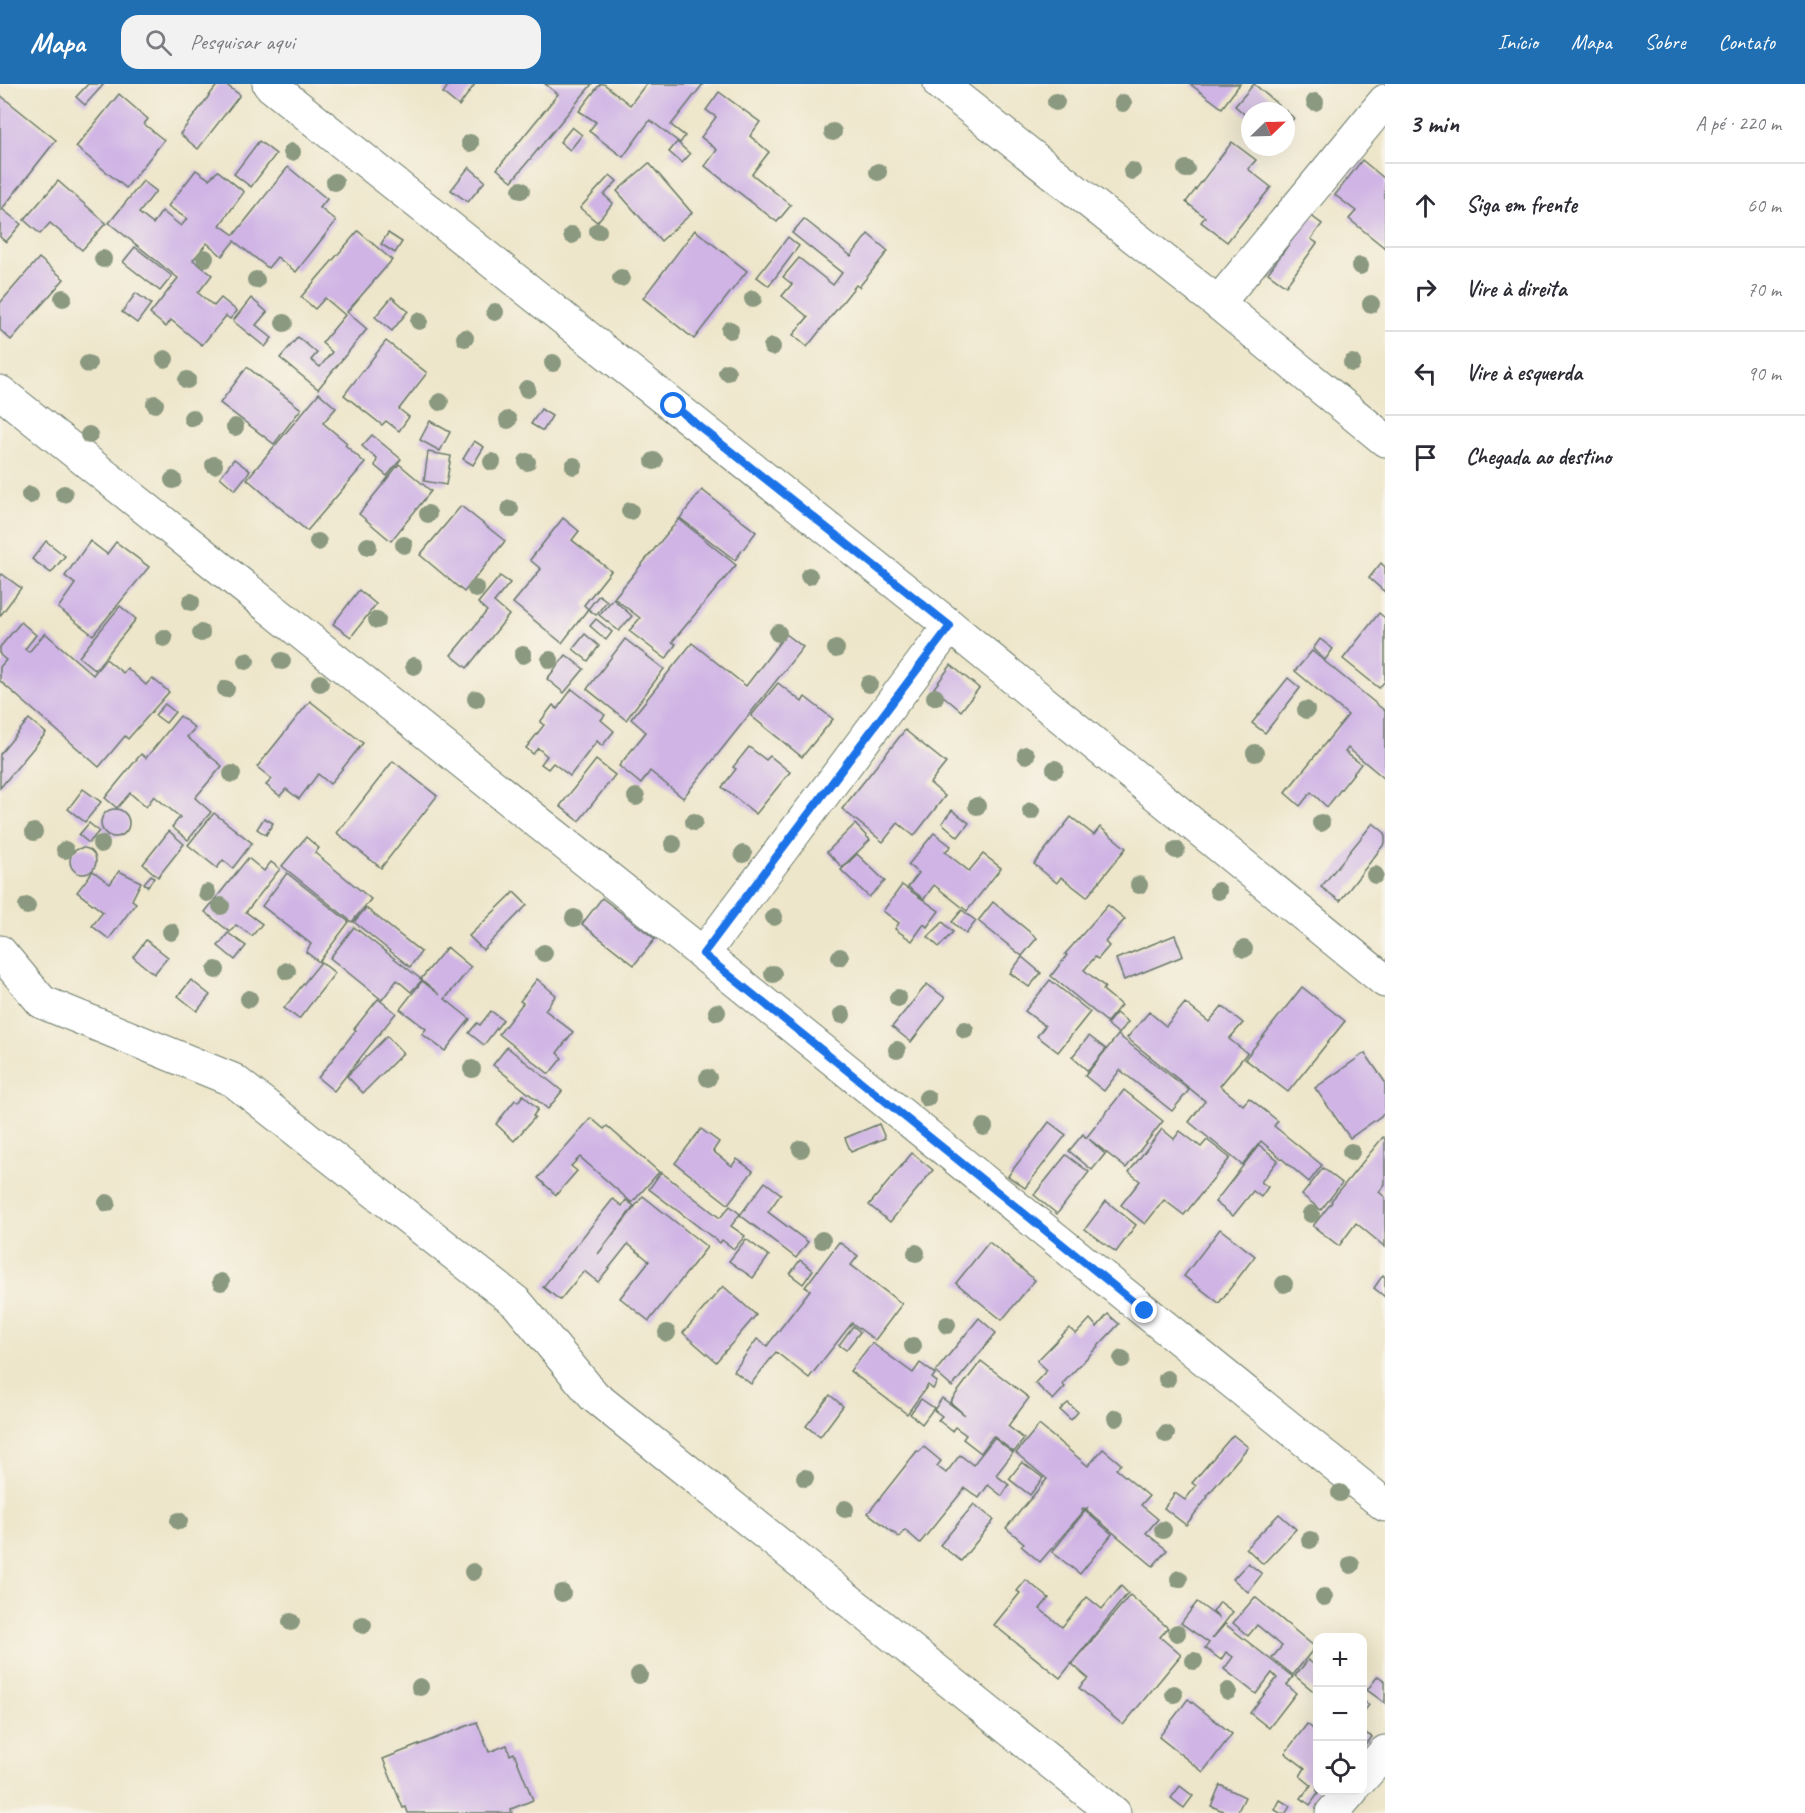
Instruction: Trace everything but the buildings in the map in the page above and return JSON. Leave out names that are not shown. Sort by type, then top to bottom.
[{"type":"street","points":[[269,84],[950,626],[1385,981]]},
{"type":"street","points":[[940,84],[1218,303],[1385,440]]},
{"type":"street","points":[[1218,303],[1385,101]]},
{"type":"street","points":[[0,392],[703,954],[1385,1505]]},
{"type":"street","points":[[703,954],[950,626]]},
{"type":"street","points":[[0,952],[42,1002],[233,1080],[517,1302],[594,1396],[1114,1813]]},
{"type":"street","points":[[1367,1772],[1385,1752]]},
{"type":"street","points":[[1332,1813],[1348,1795]]},
{"type":"route","points":[[674,406],[950,626],[703,954],[1145,1311]]}]
